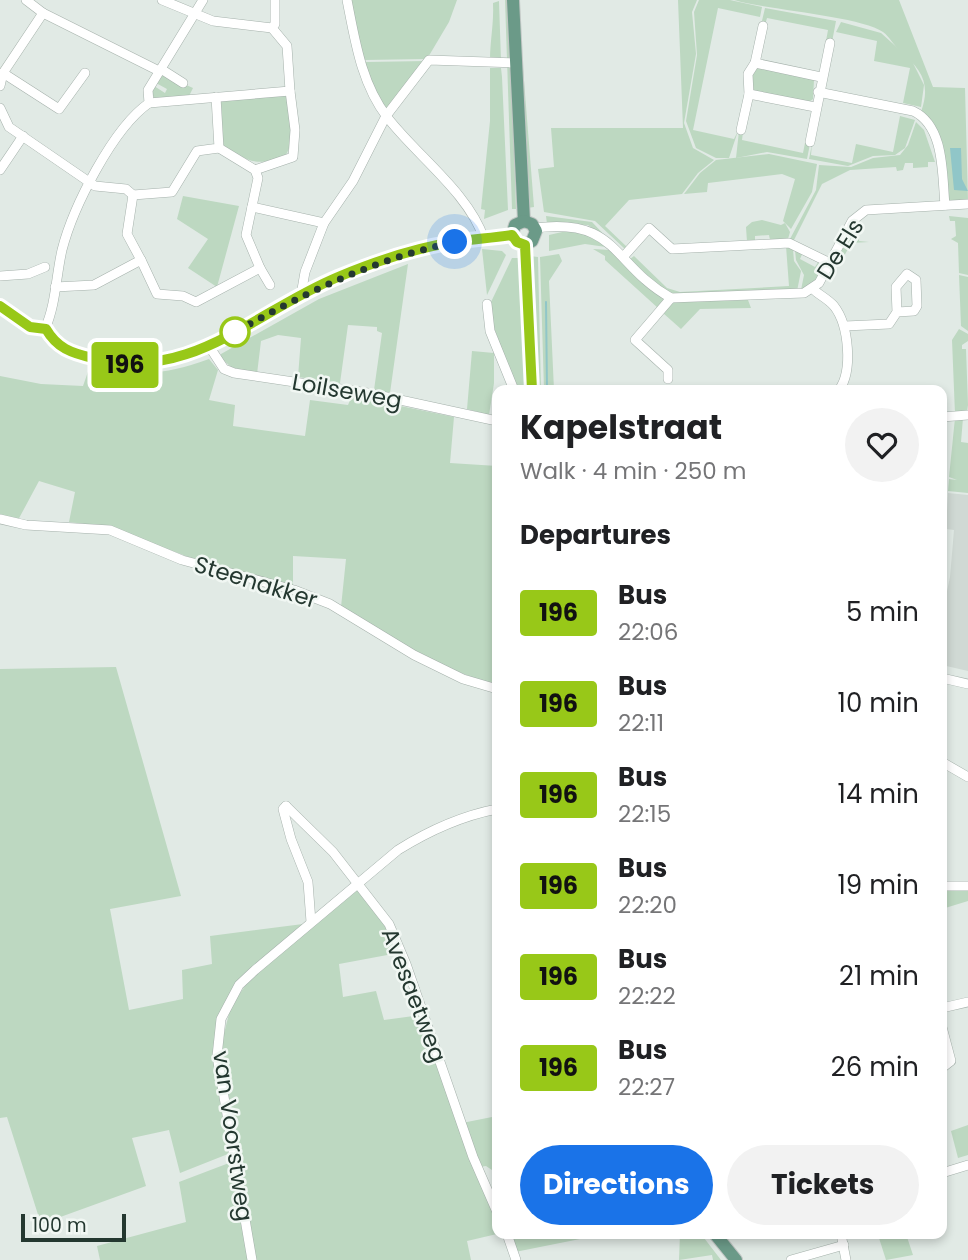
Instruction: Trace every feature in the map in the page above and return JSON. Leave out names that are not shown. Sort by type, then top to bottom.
[{"type":"main road","points":[[513,0],[515,63],[531,228],[525,245],[532,385]]},
{"type":"main road","points":[[525,245],[517,242],[512,235],[515,225],[531,228]]},
{"type":"main road","points":[[719,1239],[736,1260]]},
{"type":"street","points":[[26,0],[43,13],[183,83]]},
{"type":"street","points":[[162,0],[194,15],[231,25],[272,28],[287,46],[295,130],[293,158],[255,170]]},
{"type":"street","points":[[149,103],[148,90],[203,0]]},
{"type":"street","points":[[272,28],[275,24],[275,0]]},
{"type":"street","points":[[346,0],[360,64],[386,116],[474,215],[484,239]]},
{"type":"street","points":[[0,86],[3,73],[43,13]]},
{"type":"street","points":[[741,131],[749,94],[748,74],[755,63],[762,26]]},
{"type":"street","points":[[810,142],[830,43]]},
{"type":"street","points":[[301,295],[305,272],[324,223],[353,181],[386,116],[429,60],[515,63]]},
{"type":"street","points":[[755,63],[821,77]]},
{"type":"street","points":[[3,73],[59,108],[85,73]]},
{"type":"street","points":[[46,329],[52,312],[63,248],[91,183],[134,114],[149,103],[290,91]]},
{"type":"street","points":[[818,92],[914,111],[925,118],[940,157],[945,205]]},
{"type":"street","points":[[749,94],[815,107]]},
{"type":"street","points":[[214,97],[219,148]]},
{"type":"street","points":[[0,108],[9,127],[98,187],[126,190],[133,195],[172,192],[197,151],[219,148],[255,170],[258,178],[247,242],[270,285]]},
{"type":"street","points":[[0,170],[23,136]]},
{"type":"street","points":[[133,195],[127,234],[157,294],[183,296],[196,302],[260,268]]},
{"type":"street","name":"De Els","points":[[671,298],[799,293],[813,289],[852,221],[866,210],[968,204]]},
{"type":"street","points":[[252,207],[324,223]]},
{"type":"street","points":[[531,228],[565,227],[590,230],[671,298],[635,340],[668,370],[668,379]]},
{"type":"street","points":[[623,257],[649,228],[672,249],[789,243],[830,263]]},
{"type":"street","points":[[0,306],[30,327],[46,329],[59,347],[75,354],[130,366],[162,363],[209,346],[337,278],[423,248],[512,235]]},
{"type":"street","points":[[55,287],[94,285],[141,260]]},
{"type":"street","points":[[0,276],[28,274],[45,267]]},
{"type":"street","points":[[813,289],[833,305],[845,326],[846,372],[841,385]]},
{"type":"street","points":[[487,304],[490,331],[512,385]]},
{"type":"street","points":[[845,326],[889,324],[897,312]]},
{"type":"street","name":"Loilseweg","points":[[209,346],[223,369],[234,373],[368,393],[492,420]]},
{"type":"street","points":[[947,417],[968,415]]},
{"type":"street","name":"Steenakker","points":[[0,519],[26,525],[110,530],[182,559],[293,590],[330,604],[414,655],[463,679],[492,688]]},
{"type":"street","points":[[947,679],[968,684]]},
{"type":"street","points":[[947,765],[968,777]]},
{"type":"street","name":"Avesaetweg","points":[[311,922],[308,882],[291,839],[284,809],[286,806],[359,883],[389,924],[407,964],[473,1157],[492,1201]]},
{"type":"street","name":"van Voorstweg","points":[[252,1260],[220,1074],[219,1035],[229,1002],[239,985],[311,922],[422,835],[467,815],[492,810]]},
{"type":"street","points":[[947,886],[968,886]]},
{"type":"street","points":[[947,1007],[968,1002]]},
{"type":"street","points":[[947,1046],[951,1061],[947,1064]]},
{"type":"street","points":[[947,1171],[968,1165]]},
{"type":"street","points":[[508,1239],[516,1260]]},
{"type":"street","points":[[842,1239],[846,1260]]},
{"type":"street","points":[[791,1260],[844,1245]]},
{"type":"shaded area","points":[[948,493],[968,495],[968,671],[947,666],[947,591],[954,530],[947,529]]},
{"type":"green space","points":[[350,0],[457,0],[449,22],[427,59],[360,60]]},
{"type":"green space","points":[[505,0],[509,0],[516,209],[512,209]]},
{"type":"green space","points":[[678,0],[697,0],[692,12],[696,54],[684,123],[693,148],[714,160],[698,173],[682,194],[629,200],[605,226],[627,247],[625,249],[595,221],[544,212],[538,169],[554,167],[551,128],[683,128]]},
{"type":"green space","points":[[699,0],[730,0],[762,7],[760,17],[718,8],[693,130],[734,139],[738,131],[729,158],[716,158],[696,148],[686,121],[697,55],[694,12]]},
{"type":"green space","points":[[734,0],[899,0],[933,87],[965,88],[968,201],[950,201],[947,197],[945,166],[921,112],[925,93],[923,78],[883,32],[871,26],[834,17]]},
{"type":"green space","points":[[499,1],[501,61],[490,61],[493,3]]},
{"type":"green space","points":[[518,5],[534,207],[527,208]]},
{"type":"green space","points":[[765,8],[836,21],[832,42],[826,41],[828,30],[767,18],[765,25],[761,25]]},
{"type":"green space","points":[[841,22],[881,33],[912,61],[924,85],[921,107],[903,103],[910,68],[874,61],[877,41],[836,32]]},
{"type":"green space","points":[[427,61],[387,112],[364,68],[366,62]]},
{"type":"green space","points":[[758,67],[814,80],[813,99],[809,102],[752,90],[752,74]]},
{"type":"green space","points":[[490,68],[501,68],[508,210],[484,219],[485,210],[481,209],[490,121]]},
{"type":"green space","points":[[160,75],[193,88],[189,96],[155,99],[151,92],[154,86],[165,93],[167,89],[156,83]]},
{"type":"green space","points":[[282,95],[287,97],[291,133],[289,147],[284,156],[265,162],[252,161],[222,144],[221,99]]},
{"type":"green space","points":[[900,116],[915,120],[905,148],[895,155],[873,156],[848,166],[809,159],[812,144],[811,155],[852,163],[856,144],[893,152]]},
{"type":"green space","points":[[916,122],[924,130],[935,162],[928,162],[928,167],[913,168],[913,163],[905,163],[903,170],[897,171],[896,167],[850,170],[822,184],[794,240],[790,239],[816,190],[819,165],[851,167],[873,158],[900,155],[908,145]]},
{"type":"green space","points":[[739,131],[743,132],[742,140],[803,153],[805,143],[810,144],[807,159],[767,152],[736,158]]},
{"type":"green space","points":[[769,154],[817,164],[812,192],[791,229],[783,221],[795,179],[782,174],[708,183],[707,192],[684,194],[700,173],[716,160]]},
{"type":"green space","points":[[183,196],[239,206],[217,287],[188,268],[208,239],[177,219]]},
{"type":"green space","points":[[546,216],[592,222],[610,241],[588,225],[547,224]]},
{"type":"green space","points":[[949,216],[968,218],[968,275],[959,273],[958,243],[951,239],[956,236],[955,221],[950,221]]},
{"type":"green space","points":[[762,220],[781,225],[785,223],[790,232],[788,239],[770,240],[769,235],[755,236],[755,241],[747,242],[746,227],[752,222]]},
{"type":"green space","points":[[861,223],[863,231],[858,232],[859,241],[869,242],[851,243],[840,264],[836,265],[835,262],[854,224]]},
{"type":"green space","points":[[571,230],[588,233],[606,247],[585,244],[549,251],[549,235]]},
{"type":"green space","points":[[786,246],[793,249],[794,261],[801,271],[797,291],[677,296],[661,288],[630,259],[634,256],[667,288],[680,292],[789,286]]},
{"type":"green space","points":[[482,249],[502,251],[506,255],[487,295]]},
{"type":"green space","points":[[593,249],[610,250],[664,298],[663,305],[658,308],[605,260],[605,256]]},
{"type":"green space","points":[[795,250],[803,252],[800,259],[815,267],[819,261],[824,266],[817,281],[801,290],[804,275],[796,260]]},
{"type":"green space","points":[[559,254],[562,261],[549,281],[554,385],[544,385],[540,257]]},
{"type":"green space","points":[[530,256],[538,257],[541,385],[536,385]]},
{"type":"green space","points":[[512,258],[520,258],[528,385],[514,385],[493,325],[491,302]]},
{"type":"green space","points":[[408,264],[390,393],[374,390],[382,333],[377,331],[377,327],[348,325],[340,383],[298,377],[301,338],[278,335],[261,341],[257,374],[231,367],[221,358],[221,354],[319,299]]},
{"type":"green space","points":[[959,275],[968,277],[968,331],[961,326]]},
{"type":"green space","points":[[748,300],[751,308],[700,309],[681,329],[663,313],[674,302]]},
{"type":"green space","points":[[959,329],[968,334],[968,341],[962,345],[962,349],[966,349],[968,405],[967,412],[955,414],[952,340]]},
{"type":"green space","points":[[472,351],[494,353],[494,383],[489,415],[467,409]]},
{"type":"green space","points":[[209,359],[218,370],[209,400],[235,405],[233,426],[305,436],[310,400],[348,405],[352,396],[454,417],[450,463],[492,466],[492,685],[436,663],[341,607],[346,559],[293,556],[293,588],[223,570],[109,527],[69,522],[75,492],[39,481],[17,522],[0,518],[0,376],[41,384],[83,386],[91,363],[138,372],[177,369]]},
{"type":"green space","points":[[955,418],[963,418],[961,442],[968,443],[968,493],[948,491],[949,479],[957,480],[949,477]]},
{"type":"green space","points":[[116,667],[181,896],[110,909],[129,1010],[183,999],[182,970],[212,964],[210,936],[303,924],[235,989],[224,1006],[217,1026],[214,1050],[216,1079],[227,1126],[228,1154],[180,1173],[169,1130],[132,1138],[146,1186],[41,1224],[7,1117],[0,1118],[0,669]]},
{"type":"green space","points":[[358,888],[382,918],[398,953],[339,964],[343,997],[376,991],[384,1020],[421,1015],[492,1207],[492,1235],[467,1241],[471,1260],[255,1260],[220,1049],[231,1006],[250,979]]},
{"type":"green space","points":[[947,890],[968,890],[968,901],[947,907]]},
{"type":"green space","points":[[492,1117],[492,1170],[486,1166],[479,1167],[462,1123]]},
{"type":"green space","points":[[968,1125],[968,1155],[958,1158],[951,1131]]},
{"type":"green space","points":[[229,1163],[233,1167],[249,1260],[100,1260],[97,1246],[186,1222],[179,1182]]},
{"type":"green space","points":[[510,1239],[580,1239],[515,1252]]},
{"type":"green space","points":[[680,1239],[705,1239],[721,1260],[713,1260],[712,1255],[679,1260]]},
{"type":"green space","points":[[879,1239],[908,1239],[913,1255],[886,1260]]},
{"type":"water","points":[[950,148],[961,148],[962,179],[968,191],[954,190]]},
{"type":"waterway","points":[[546,302],[547,385]]},
{"type":"bus line","name":"196","points":[[0,306],[30,327],[46,329],[59,347],[75,354],[130,366],[148,365],[162,363],[209,346],[301,295],[379,263],[423,248],[512,235],[519,244],[525,245],[532,385]]},
{"type":"route","points":[[235,332],[226,337],[337,278],[423,248],[455,242]]}]
